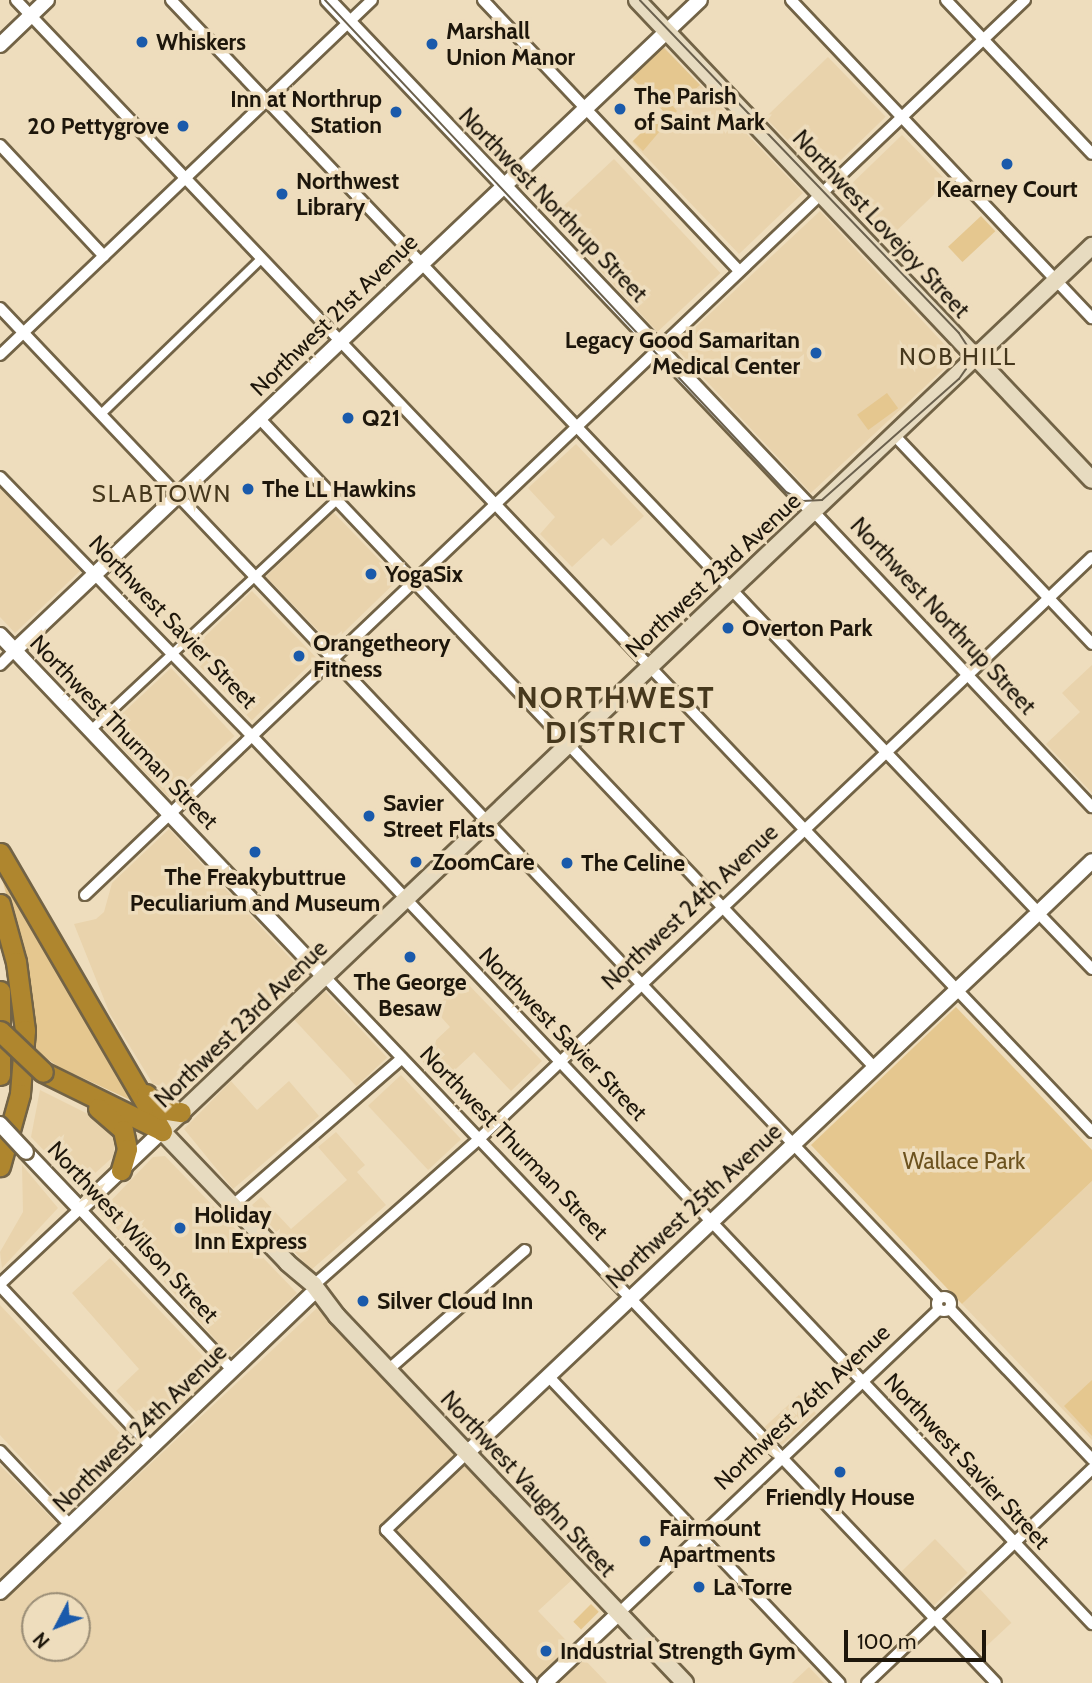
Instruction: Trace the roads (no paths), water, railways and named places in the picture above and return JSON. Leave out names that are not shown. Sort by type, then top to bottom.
[{"type":"highway","points":[[0,853],[162,1131]]},
{"type":"highway","points":[[0,904],[16,962],[24,1030],[20,1094],[0,1167]]},
{"type":"highway","points":[[0,991],[0,1075]]},
{"type":"highway","points":[[92,1011],[151,1100],[161,1109],[181,1112]]},
{"type":"highway","points":[[0,1031],[43,1072],[162,1131]]},
{"type":"highway","points":[[66,1084],[123,1130],[127,1149],[121,1170]]},
{"type":"main road","name":"Northwest Lovejoy Street","points":[[637,0],[1092,480]]},
{"type":"main road","name":"Northwest 23rd Avenue","points":[[162,1131],[1092,246]]},
{"type":"main road","name":"Northwest Vaughn Street","points":[[162,1131],[685,1683]]},
{"type":"street","points":[[16,0],[1092,1132]]},
{"type":"street","points":[[0,45],[47,0]]},
{"type":"street","points":[[171,0],[1092,969]]},
{"type":"street","name":"Northwest Northrup Street","points":[[328,0],[1092,807]]},
{"type":"street","points":[[0,355],[372,0]]},
{"type":"street","points":[[482,0],[739,271]]},
{"type":"street","name":"Northwest 21st Avenue","points":[[0,664],[700,0]]},
{"type":"street","points":[[791,0],[1092,318]]},
{"type":"street","points":[[946,0],[1092,154]]},
{"type":"street","points":[[85,895],[169,812],[1024,0]]},
{"type":"street","points":[[0,145],[104,256]]},
{"type":"street","points":[[101,414],[261,258]]},
{"type":"street","points":[[0,308],[1092,1459],[1092,1469],[869,1681]]},
{"type":"street","points":[[259,418],[875,1068]]},
{"type":"street","points":[[894,435],[1092,643]]},
{"type":"street","name":"Northwest Savier Street","points":[[0,477],[251,735],[1092,1624]]},
{"type":"street","points":[[91,730],[337,500]]},
{"type":"street","name":"Northwest 24th Avenue","points":[[0,1592],[233,1371],[313,1290],[479,1139],[1092,557]]},
{"type":"street","name":"Northwest Thurman Street","points":[[0,635],[996,1683]]},
{"type":"street","name":"Northwest 25th Avenue","points":[[531,1683],[386,1530],[1092,861]]},
{"type":"street","points":[[232,1206],[402,1058]]},
{"type":"street","name":"Northwest Wilson Street","points":[[0,1124],[233,1371]]},
{"type":"street","name":"Northwest 23rd Avenue","points":[[0,1285],[162,1131]]},
{"type":"street","points":[[388,1370],[525,1250]]},
{"type":"street","points":[[0,1285],[152,1448]]},
{"type":"street","name":"Northwest 26th Avenue","points":[[545,1683],[943,1305]]},
{"type":"street","points":[[550,1377],[839,1683]]},
{"type":"street","points":[[0,1451],[70,1525]]},
{"type":"tram line","points":[[325,0],[786,492],[803,501],[822,500],[959,379],[966,369],[968,347],[959,333],[640,0]]},
{"type":"place","name":"Whiskers","points":[[142,42]]},
{"type":"place","name":"Marshall Union Manor","points":[[432,44]]},
{"type":"place","name":"The Parish of Saint Mark","points":[[620,109]]},
{"type":"place","name":"Inn at Northrup Station","points":[[396,112]]},
{"type":"place","name":"20 Pettygrove","points":[[183,126]]},
{"type":"place","name":"Kearney Court","points":[[1007,164]]},
{"type":"place","name":"Northwest Library","points":[[282,194]]},
{"type":"place","name":"Legacy Good Samaritan Medical Center","points":[[816,353]]},
{"type":"place","name":"Q21","points":[[348,418]]},
{"type":"place","name":"The LL Hawkins","points":[[248,489]]},
{"type":"place","name":"YogaSix","points":[[371,574]]},
{"type":"place","name":"Overton Park","points":[[728,628]]},
{"type":"place","name":"Orangetheory Fitness","points":[[299,656]]},
{"type":"place","name":"Savier Street Flats","points":[[369,816]]},
{"type":"place","name":"The Freakybuttrue Peculiarium and Museum","points":[[255,852]]},
{"type":"place","name":"ZoomCare","points":[[416,862]]},
{"type":"place","name":"The Celine","points":[[567,863]]},
{"type":"place","name":"The George Besaw","points":[[410,957]]},
{"type":"place","name":"Holiday Inn Express","points":[[180,1228]]},
{"type":"place","name":"Silver Cloud Inn","points":[[363,1301]]},
{"type":"place","name":"Friendly House","points":[[840,1472]]},
{"type":"place","name":"Fairmount Apartments","points":[[645,1541]]},
{"type":"place","name":"La Torre","points":[[699,1587]]},
{"type":"place","name":"Industrial Strength Gym","points":[[546,1651]]},
{"type":"district","name":"NOB HILL","points":[[958,357]]},
{"type":"district","name":"SLABTOWN","points":[[162,494]]},
{"type":"district","name":"NORTHWEST DISTRICT","points":[[616,715]]},
{"type":"park label","name":"Wallace Park","points":[[964,1161]]}]
